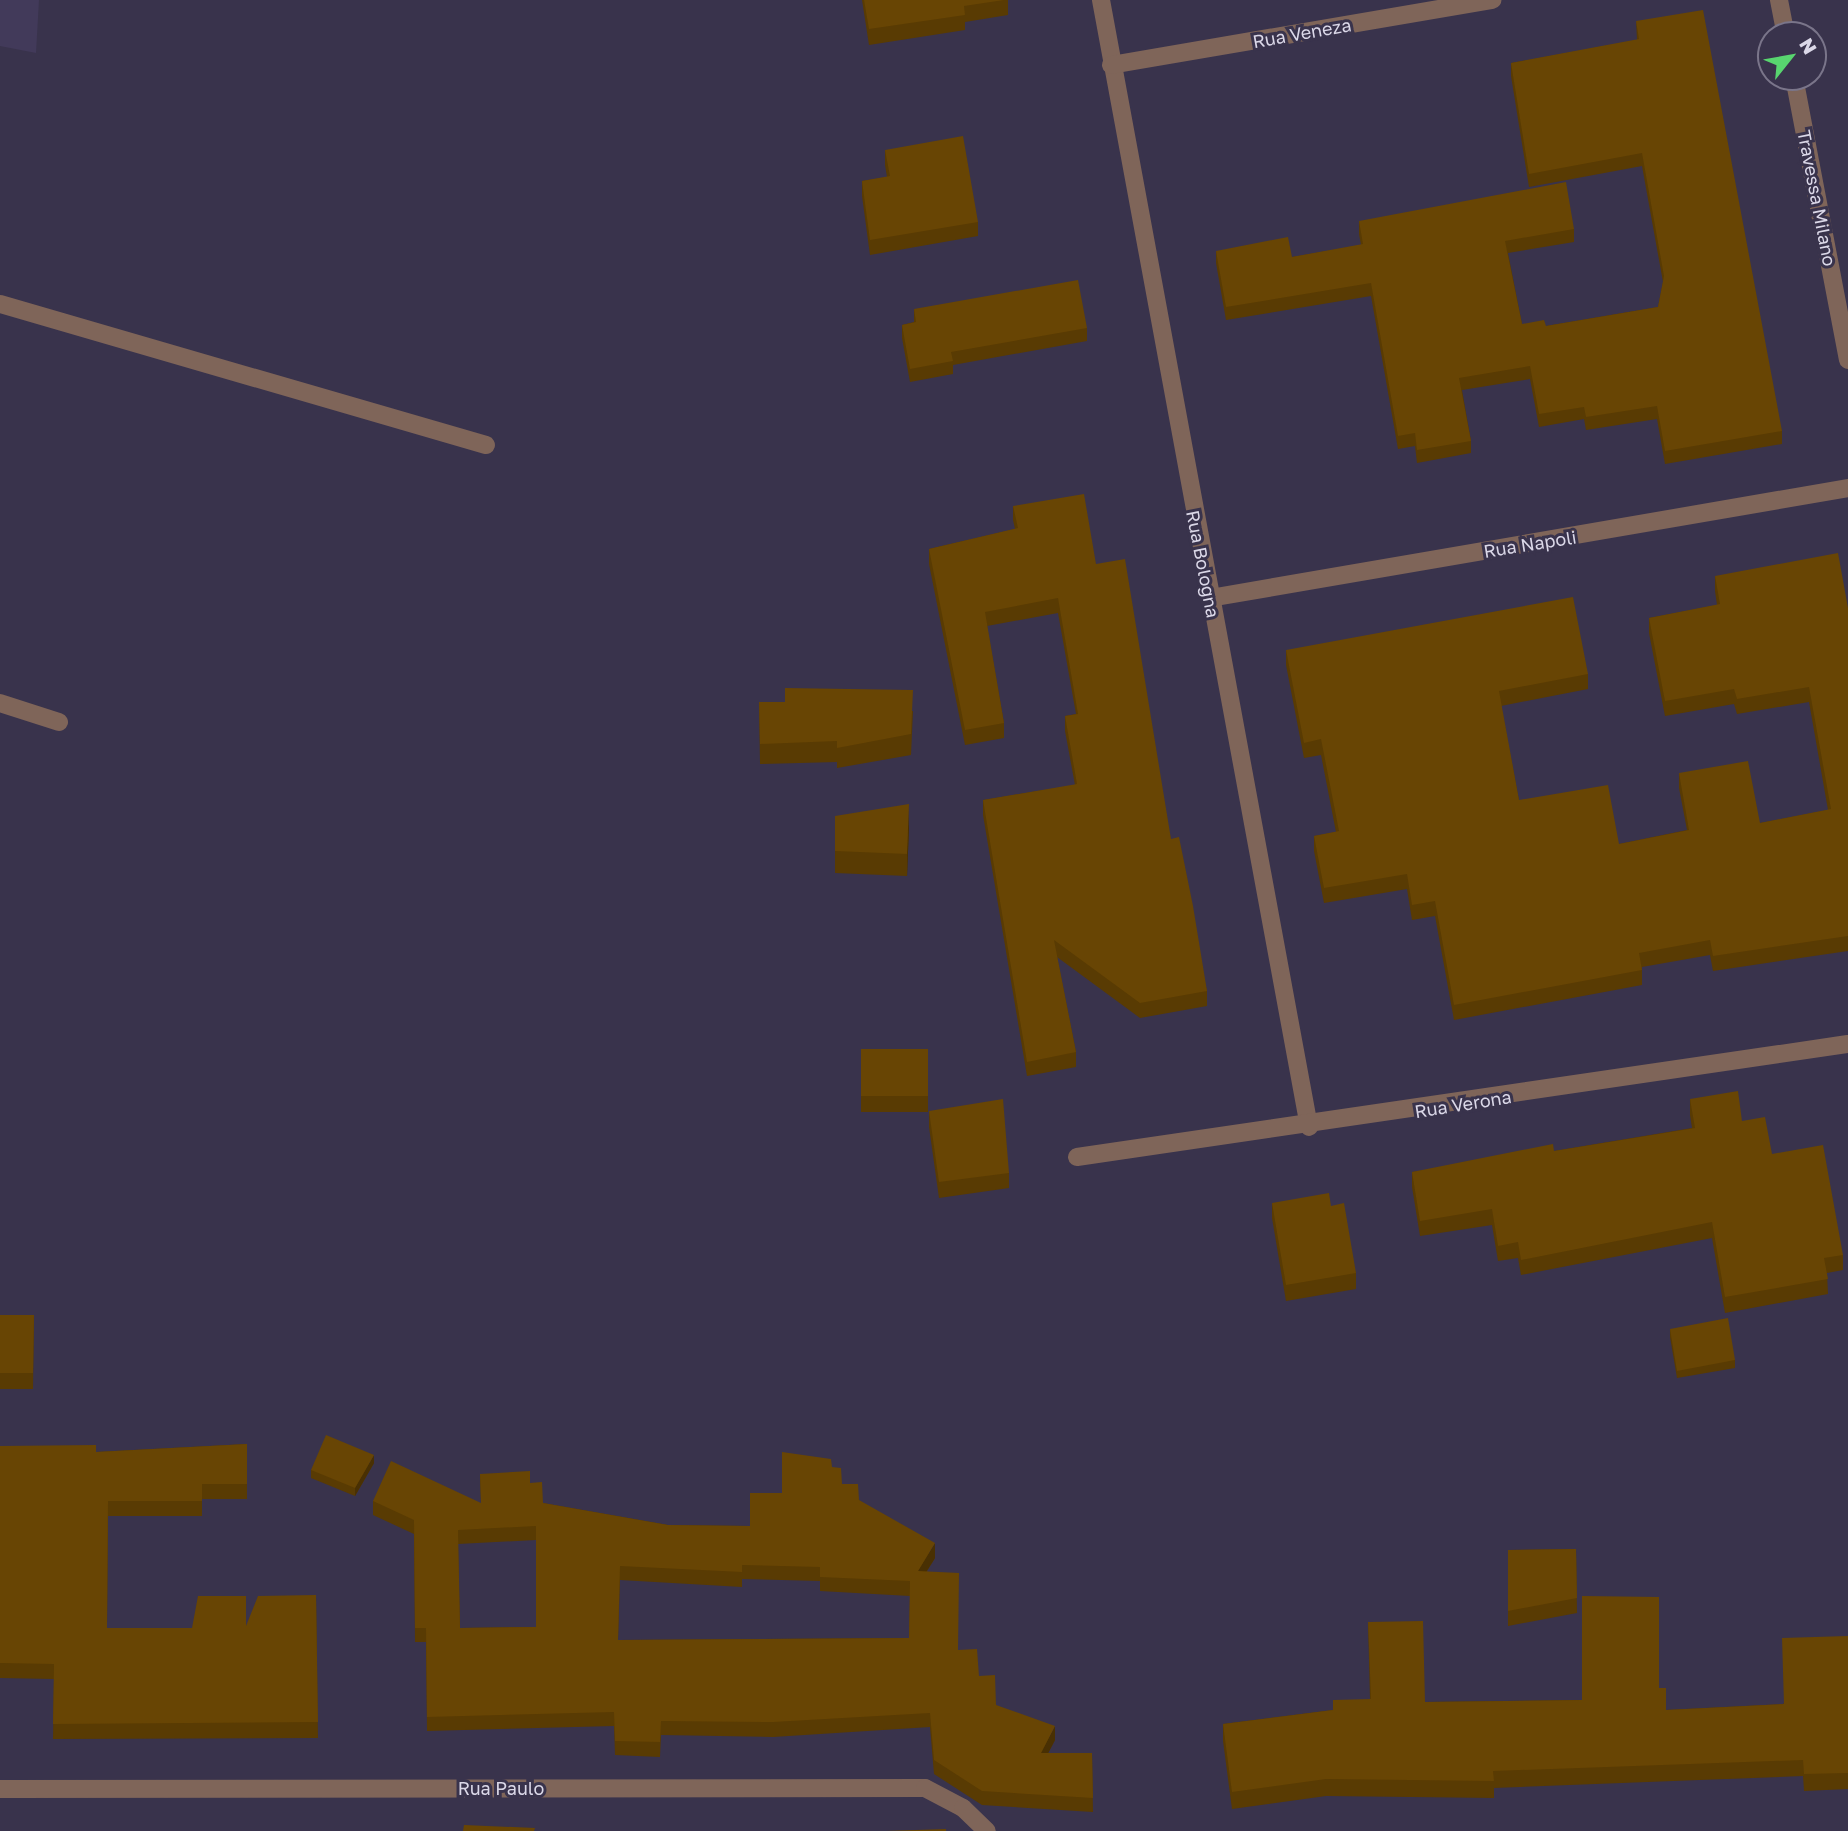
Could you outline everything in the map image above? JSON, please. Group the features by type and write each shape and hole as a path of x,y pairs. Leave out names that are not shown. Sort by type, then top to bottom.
{"street":[{"name":"Rua Bologna","path":"1101,0 1309,1127"},
{"name":"Rua Veneza","path":"1111,65 1493,0"},
{"path":"1779,0 1783,21"},
{"name":"Travessa Milano","path":"1797,91 1848,360"},
{"path":"0,304 486,445"},
{"name":"Rua Napoli","path":"1210,598 1848,488"},
{"path":"0,703 59,722"},
{"name":"Rua Verona","path":"1077,1157 1309,1127 1848,1044"},
{"name":"Rua Paulo","path":"0,1788 925,1788 963,1808 987,1831"}],"shaded area":[{"path":"0,0 39,0 36,53 0,46"}],"building":[{"path":"864,0 1004,0 964,6 965,15 869,29"},
{"path":"1703,10 1782,431 1665,451 1657,406 1586,417 1584,407 1539,414 1530,366 1459,378 1471,441 1417,450 1415,433 1398,436 1371,283 1226,307 1216,251 1288,237 1292,257 1363,244 1359,221 1566,182 1574,229 1505,241 1522,324 1544,320 1546,326 1658,307 1664,276 1642,153 1529,174 1511,63 1639,39 1636,21"},
{"path":"963,136 978,222 870,240 862,181 890,176 885,150"},
{"path":"1078,280 1087,328 951,352 953,361 910,369 902,325 916,322 914,309"},
{"path":"1084,494 1096,564 1125,559 1171,839 1179,837 1207,991 1140,1003 1054,940 1076,1052 1027,1062 983,800 1077,784 1065,716 1078,714 1058,598 985,612 1004,723 965,730 929,549 1018,528 1013,506"},
{"path":"1838,553 1848,608 1848,936 1713,956 1710,940 1639,953 1642,970 1454,1005 1435,901 1412,905 1407,874 1324,888 1314,836 1339,831 1321,739 1304,743 1286,650 1573,597 1588,674 1499,691 1519,800 1608,785 1619,844 1689,830 1679,773 1748,761 1760,823 1831,809 1809,687 1737,699 1734,689 1665,701 1649,618 1720,604 1715,576"},
{"path":"785,688 913,690 911,734 837,748 837,741 760,744 759,702 785,702"},
{"path":"909,804 907,854 835,851 835,816"},
{"path":"861,1049 928,1049 928,1096 861,1096"},
{"path":"1738,1091 1742,1121 1765,1117 1772,1154 1823,1145 1843,1255 1824,1258 1828,1279 1725,1297 1712,1222 1521,1260 1518,1242 1498,1246 1492,1209 1420,1221 1412,1172 1553,1144 1554,1151 1695,1128 1690,1099"},
{"path":"1003,1099 1009,1173 939,1182 929,1111"},
{"path":"1329,1193 1331,1206 1344,1203 1356,1273 1286,1285 1272,1203"},
{"path":"0,1315 34,1315 33,1373 0,1373"},
{"path":"1728,1318 1735,1360 1677,1371 1670,1329"},
{"path":"326,1435 374,1455 355,1488 311,1470"},
{"path":"247,1444 247,1484 202,1484 202,1501 108,1501 107,1628 192,1628 198,1596 246,1596 246,1626 258,1596 316,1595 318,1722 53,1724 54,1664 0,1663 0,1446 96,1445 96,1452"},
{"path":"782,1452 831,1459 832,1467 841,1468 842,1484 858,1484 859,1500 935,1543 918,1571 959,1573 958,1650 977,1649 979,1676 995,1675 996,1705 1055,1726 1041,1753 1092,1753 1093,1798 982,1791 934,1760 930,1713 773,1722 661,1721 660,1742 615,1741 614,1712 427,1717 426,1628 415,1628 414,1520 373,1501 391,1461 481,1503 480,1474 530,1471 530,1483 542,1482 543,1503 668,1525 750,1526 750,1493 782,1493","holes":["536,1526 536,1627 460,1628 458,1530","742,1565 820,1567 820,1577 910,1581 909,1638 618,1640 620,1566 742,1572"]},
{"path":"1576,1549 1577,1598 1508,1611 1508,1550"},
{"path":"1582,1596 1659,1597 1659,1688 1666,1688 1666,1710 1784,1704 1782,1638 1848,1636 1848,1773 1804,1774 1803,1760 1493,1771 1494,1781 1326,1779 1232,1792 1223,1724 1333,1710 1333,1700 1371,1699 1368,1622 1423,1621 1425,1702 1582,1700"},
{"path":"464,1825 535,1828 534,1831 463,1831"},
{"path":"946,1829 946,1831 886,1831"}]}
